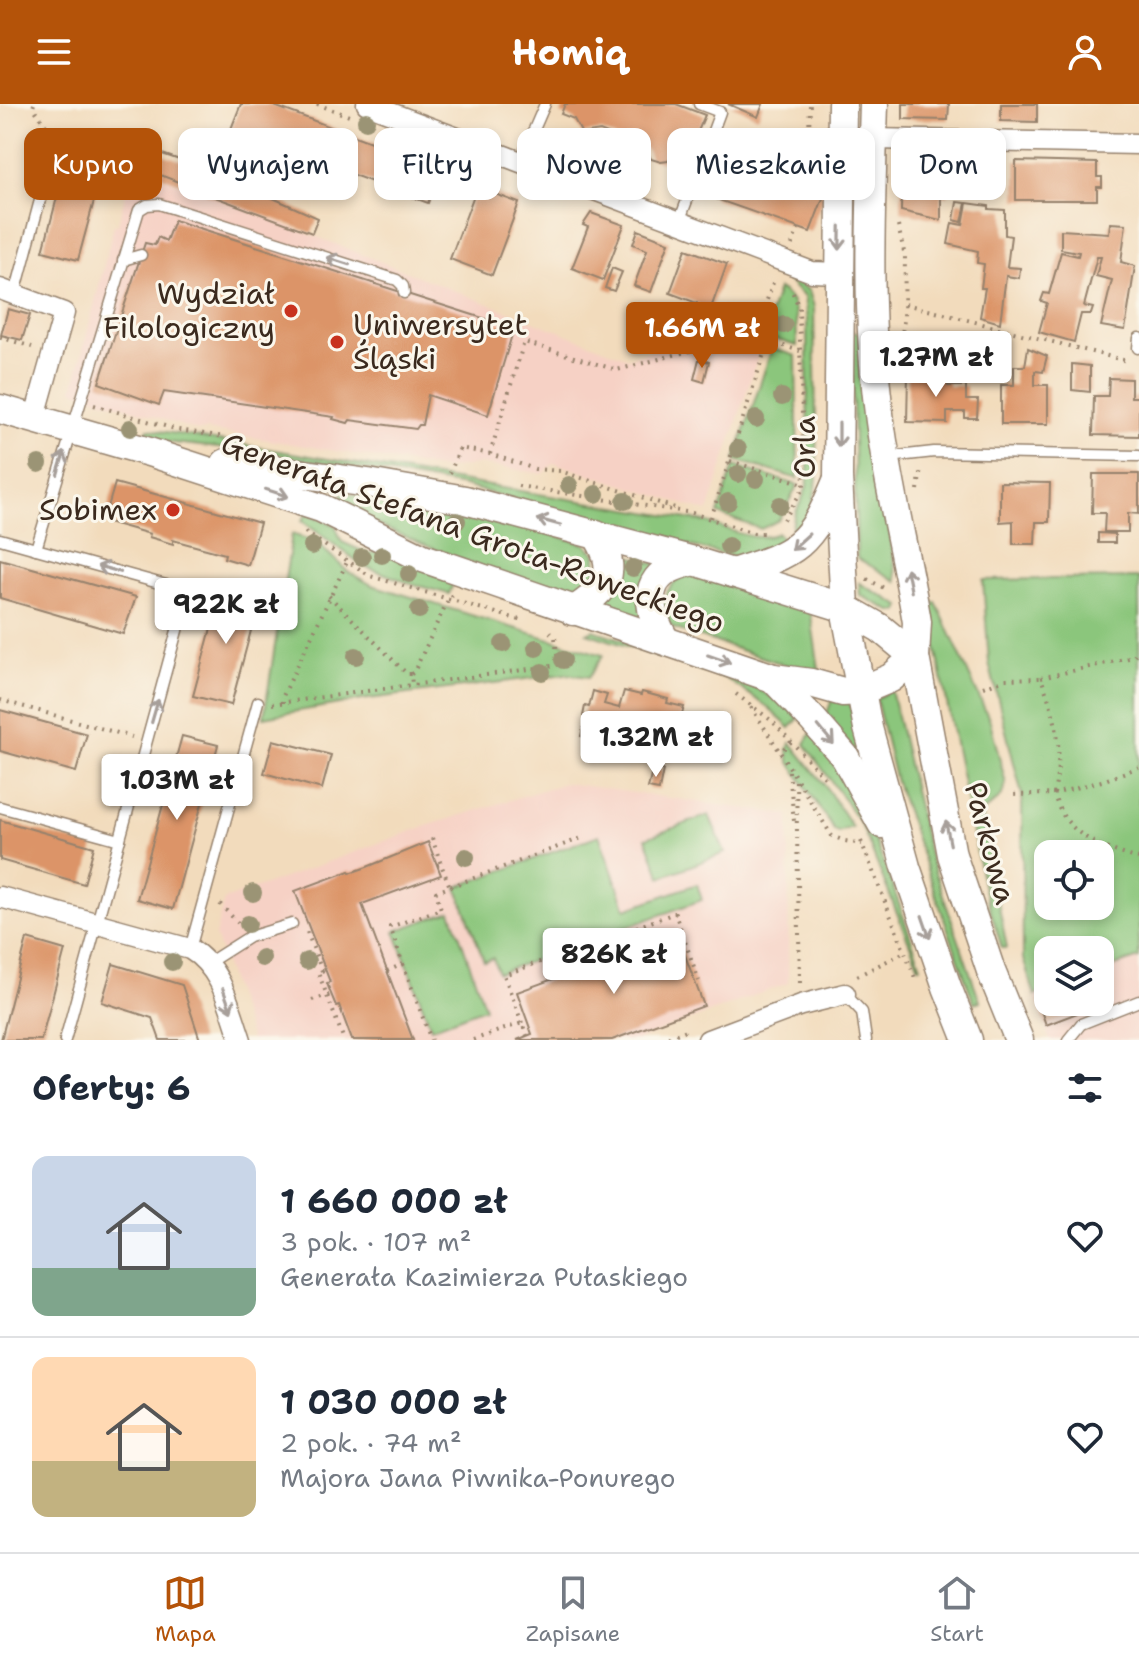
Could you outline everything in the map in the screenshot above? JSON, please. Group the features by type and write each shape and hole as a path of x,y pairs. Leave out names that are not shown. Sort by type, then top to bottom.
{"street":[{"path":"367,104 517,161"},
{"name":"Orla","path":"842,104 838,477 845,608 860,691"},
{"path":"873,128 874,104"},
{"path":"875,139 1139,144"},
{"path":"621,200 679,222 783,272 839,273"},
{"path":"873,200 873,340 878,407 917,622 915,657 891,678 860,691 906,867 968,1040"},
{"path":"7,291 64,313 34,420"},
{"name":"Generała Stefana Grota-Roweckiego","path":"0,409 149,452 321,508 566,622 665,640 773,678 811,683 843,692 860,691"},
{"name":"Generała Stefana Grota-Roweckiego","path":"149,452 465,500 596,534 845,608 880,628 915,657"},
{"path":"732,573 778,559 799,545 810,534 826,507 838,477"},
{"path":"566,622 597,594 609,573 607,553 596,534"},
{"path":"665,640 653,619 651,597 655,581 669,569 694,561"},
{"name":"Parkowa","path":"915,657 952,855 991,971 1019,1040"},
{"path":"773,678 845,757 906,867"},
{"path":"0,897 190,949 208,963 221,984 241,1040"},
{"path":"708,1040 801,1005 845,994"}],"lane":[{"path":"535,128 545,104"},
{"path":"679,222 720,112 699,104"},
{"path":"7,291 37,200"},
{"path":"36,549 139,210 147,205 159,204 397,280 403,286 404,293"},
{"path":"123,260 141,255"},
{"path":"887,457 924,452 1139,456"},
{"path":"0,539 166,585 182,594 181,616 65,1040"},
{"path":"190,949 258,702"},
{"path":"0,807 120,840"},
{"path":"208,963 249,937 292,924"},
{"path":"845,994 862,1012 866,1040"},
{"path":"1068,1040 1081,1024 1139,1001"}],"path":[{"path":"34,104 48,128"},
{"path":"809,128 810,104"},
{"path":"754,337 773,280 783,272 798,228"},
{"path":"899,352 905,304 905,252 900,235"},
{"path":"783,272 799,307 804,484 792,510 780,525 799,545"},
{"path":"905,304 1137,364"},
{"path":"490,454 524,342 617,370 713,345 721,327 801,351"},
{"path":"0,337 39,350"},
{"path":"711,518 768,341"},
{"path":"449,474 460,448 535,469 560,471 692,513"},
{"path":"730,461 804,484"},
{"path":"283,703 283,696 347,562"},
{"path":"864,576 886,589"},
{"path":"329,596 407,674 411,674"},
{"path":"412,686 411,674 448,600"},
{"path":"258,702 283,703 552,666 558,662 555,637 547,629 566,622"},
{"path":"983,687 1005,679 1041,678 1133,657 1139,650"},
{"path":"1041,678 1055,715 1060,761 1054,794 1058,811 1076,832 1106,850 1139,859"},
{"path":"734,692 772,721 830,785"},
{"path":"743,699 762,722 832,836 862,844"},
{"path":"0,700 146,741"},
{"path":"780,752 791,741"},
{"path":"1009,795 1054,794 1139,767"},
{"path":"789,768 789,792 796,834"},
{"path":"796,778 800,988"},
{"path":"860,837 917,985"},
{"path":"432,838 439,865 450,887"},
{"path":"431,1040 390,927 441,909 436,892 582,838"},
{"path":"206,893 213,896 249,937"},
{"path":"527,1036 504,975 675,913 699,981"},
{"path":"292,924 303,922 344,1040"},
{"path":"862,974 905,952"},
{"path":"387,971 403,964"},
{"path":"312,1000 329,994"},
{"path":"473,1040 522,1023"}],"shaded area":[{"name":"Uniwersytet Śląski","path":"162,177 178,183 178,200 222,200 628,358 665,347 698,317 764,337 708,512 554,463 543,474 481,464 445,469 199,431 73,390 114,225 118,225 124,200 162,200"},
{"path":"565,783 789,815 788,983 636,1040 251,1040 215,936 224,900 423,827"},
{"path":"1139,958 1139,1040 1050,1040 1042,1016 1114,1016 1114,966"}],"green space":[{"path":"791,276 809,291 814,307 817,479 812,509 796,532 792,529 793,523 808,480 807,321 804,297 789,282"},
{"path":"778,289 793,306 797,346 763,335"},
{"path":"851,332 860,333 897,581 857,558"},
{"path":"772,348 796,356 798,479 735,460"},
{"path":"148,429 700,521 749,536 778,533 785,542 761,554 733,557 464,486 272,454 165,442 145,436"},
{"path":"734,466 798,485 779,520 761,529 718,514"},
{"path":"343,493 494,518 585,544 596,554 597,578 577,595 515,579 455,558 338,508 336,502"},
{"path":"307,513 335,525 342,542 369,554 388,548 453,584 449,594 364,566 302,521"},
{"path":"292,534 316,542 347,571 372,585 603,655 589,677 565,674 368,699 264,717"},
{"path":"616,552 660,565 642,618 597,605"},
{"path":"689,574 810,609 820,676 673,628 663,613 664,597 674,584"},
{"path":"1139,578 1139,958 1114,966 1114,936 1034,936 1034,992 1023,959 1022,795 989,663 983,580"},
{"path":"859,583 901,606 899,611 891,611 860,595"},
{"path":"927,602 936,602 990,721 1006,784 1001,797 981,814 1007,948 1002,948 984,889"},
{"path":"593,630 730,676 779,702 799,718 790,728 765,705 725,678 587,633"},
{"path":"891,690 929,855 980,1001 974,1003 896,782 876,699"},
{"path":"832,700 850,702 860,752 858,756 825,718"},
{"path":"812,732 831,758 863,814 888,874 919,967 861,824 805,744"},
{"path":"791,743 824,784 852,827 838,832 834,830 789,761 788,748"},
{"path":"709,815 725,853 661,877 646,838"},
{"path":"599,835 626,909 697,884 702,900 498,973 493,958 484,961 457,887"},
{"path":"451,911 485,1008 431,1028 395,931"}],"building":[{"path":"241,104 269,104 334,128 231,128"},
{"path":"565,104 676,104 705,115 699,128 667,128 667,161 661,162 651,159 651,128 579,128 574,119 561,114"},
{"path":"728,104 763,104 758,117"},
{"path":"903,104 949,104 948,120 903,119"},
{"path":"1001,104 1037,104 1037,122 1001,121"},
{"path":"358,137 374,143 374,183 358,177"},
{"path":"162,154 178,159 178,182 162,176"},
{"path":"1016,161 1097,163 1097,177 1102,177 1102,187 1097,187 1097,200 1016,200"},
{"path":"501,196 519,203 492,275 450,259 472,200 501,200"},
{"path":"56,200 94,200 78,260 43,251"},
{"path":"223,200 277,200 318,218 312,233"},
{"path":"719,200 822,200 810,232"},
{"path":"901,200 941,200 941,220 901,211"},
{"path":"957,202 966,203 962,222 954,220"},
{"path":"967,203 1005,210 1005,235 1011,236 1007,267 1020,268 1019,278 1006,276 1000,323 980,317 985,288 981,288 984,264 977,263 978,251 948,244 952,223 963,225"},
{"path":"591,213 624,225 603,280 572,268 588,227 583,225"},
{"name":"Wydział Filologiczny","path":"174,220 514,328 488,415 428,395 422,425 416,429 350,420 348,423 334,417 164,392 159,405 99,383 145,243 155,245 158,237 166,241"},
{"path":"1110,223 1126,224 1121,262 1135,266 1125,330 1101,326 1112,280 1096,276 1101,257 1097,257 1084,306 1093,308 1091,314 1081,314 1074,342 1039,332 1047,303 1041,301 1044,293 1049,294 1061,252 1078,256 1079,252 1061,249 1061,230 1109,233"},
{"path":"638,230 669,242 651,292 634,286 647,250 633,244"},
{"path":"686,249 727,264 707,319 698,316 700,310 697,303 670,293"},
{"path":"612,268 622,272 614,291 605,288"},
{"path":"647,304 660,309 654,329 640,324"},
{"path":"8,309 30,315 22,340 1,335"},
{"path":"1028,348 1047,356 1043,372 1035,371 1035,385 1048,385 1048,424 1001,424 1001,385 1014,385 1014,366 1025,366"},
{"path":"699,359 709,362 704,382 694,379"},
{"path":"1072,364 1090,366 1090,392 1072,390"},
{"path":"908,374 948,374 948,386 966,386 966,400 978,400 977,418 965,418 965,412 947,412 947,423 907,422"},
{"path":"1109,378 1131,379 1131,397 1139,397 1139,436 1093,435 1094,396 1108,396"},
{"path":"1093,474 1139,474 1139,514 1128,513 1128,532 1104,532 1105,513 1092,513"},
{"path":"1000,482 1050,483 1049,522 1036,522 1035,544 1013,544 1013,521 1000,522"},
{"path":"115,483 260,523 248,565 224,558 225,554 173,540 173,544 104,521"},
{"path":"1098,533 1115,534 1115,543 1098,543"},
{"path":"0,559 136,597 123,634 0,598"},
{"path":"222,587 260,597 231,705 193,696"},
{"path":"593,691 607,695 604,704 619,708 624,691 641,695 642,692 684,707 672,749 655,744 653,751 628,744 630,737 613,733 615,723 609,721 603,742 581,736 586,717 583,716 585,706 589,707"},
{"path":"0,710 87,734 76,772 0,751"},
{"path":"182,736 218,745 173,909 137,899"},
{"path":"273,740 331,755 322,789 264,773"},
{"path":"653,768 663,770 659,790 648,788"},
{"path":"0,820 94,847 84,884 0,860"},
{"path":"428,842 441,875 362,904 413,1040 352,1040 339,1005 336,1006 331,994 327,983 330,982 295,891"},
{"path":"677,934 704,1006 612,1040 517,1040 532,1034 517,992"},
{"path":"27,939 65,950 41,1040 1,1040"},
{"path":"113,964 182,985 200,1040 160,1040 152,1018 102,1002"},
{"path":"1043,1016 1070,1016 1046,1025"}],"place":[{"name":"Wydział Filologiczny","path":"291,311"},
{"name":"Uniwersytet Śląski","path":"337,342"},
{"name":"Sobimex","path":"173,510"}]}
